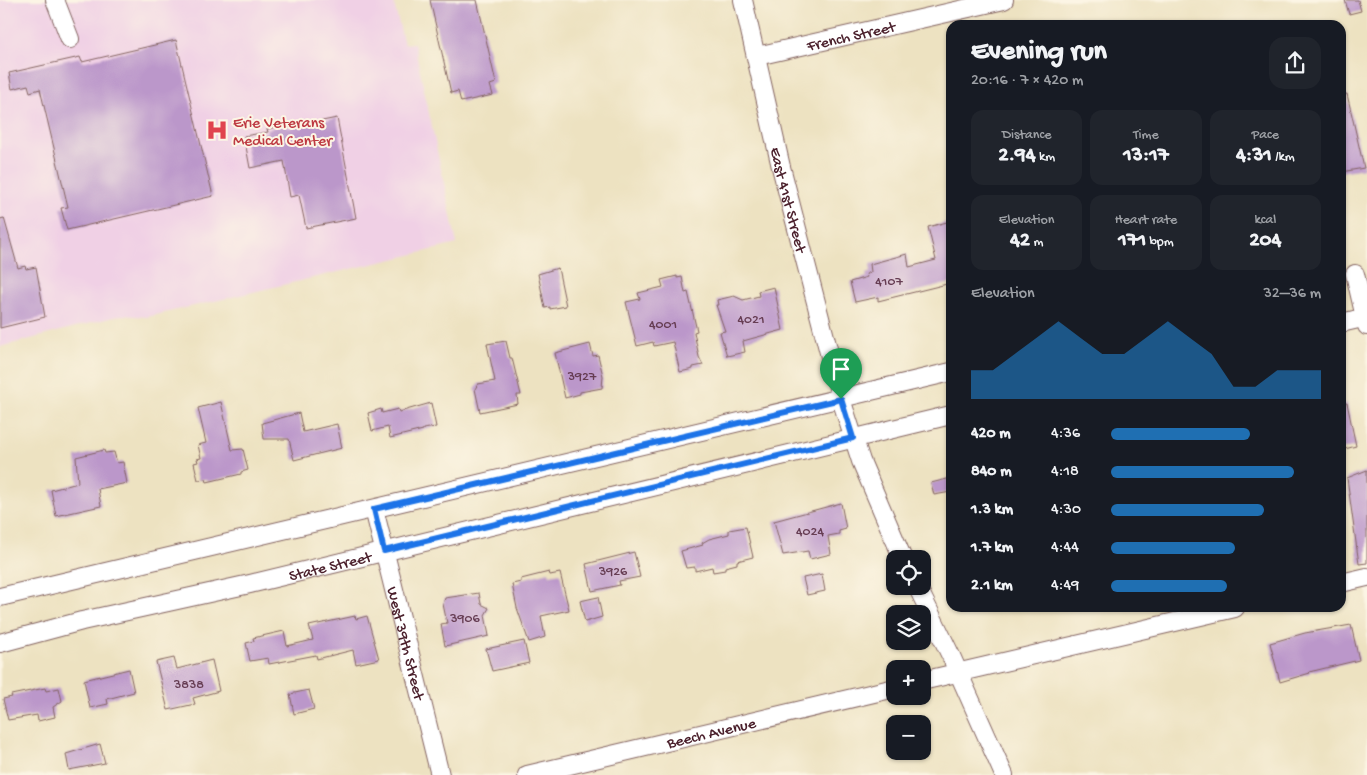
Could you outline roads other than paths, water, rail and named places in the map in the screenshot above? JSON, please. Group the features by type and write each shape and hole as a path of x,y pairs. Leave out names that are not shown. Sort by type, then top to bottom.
{"street":[{"path":"55,0 70,39"},
{"name":"East 41st Street","path":"744,0 781,167 841,399 853,438 899,550"},
{"name":"French Street","path":"757,56 984,2 1004,0"},
{"path":"1346,322 1366,320 1355,274"},
{"path":"0,597 946,373"},
{"name":"State Street","path":"0,643 82,621 257,582 946,416"},
{"name":"West 39th Street","path":"374,509 440,775"},
{"path":"1346,582 1367,577"},
{"path":"921,595 1004,775"},
{"path":"931,679 1218,612"},
{"name":"Beech Avenue","path":"527,775 886,690"}],"place":[{"name":"Erie Veterans Medical Center","path":"217,130"}]}
